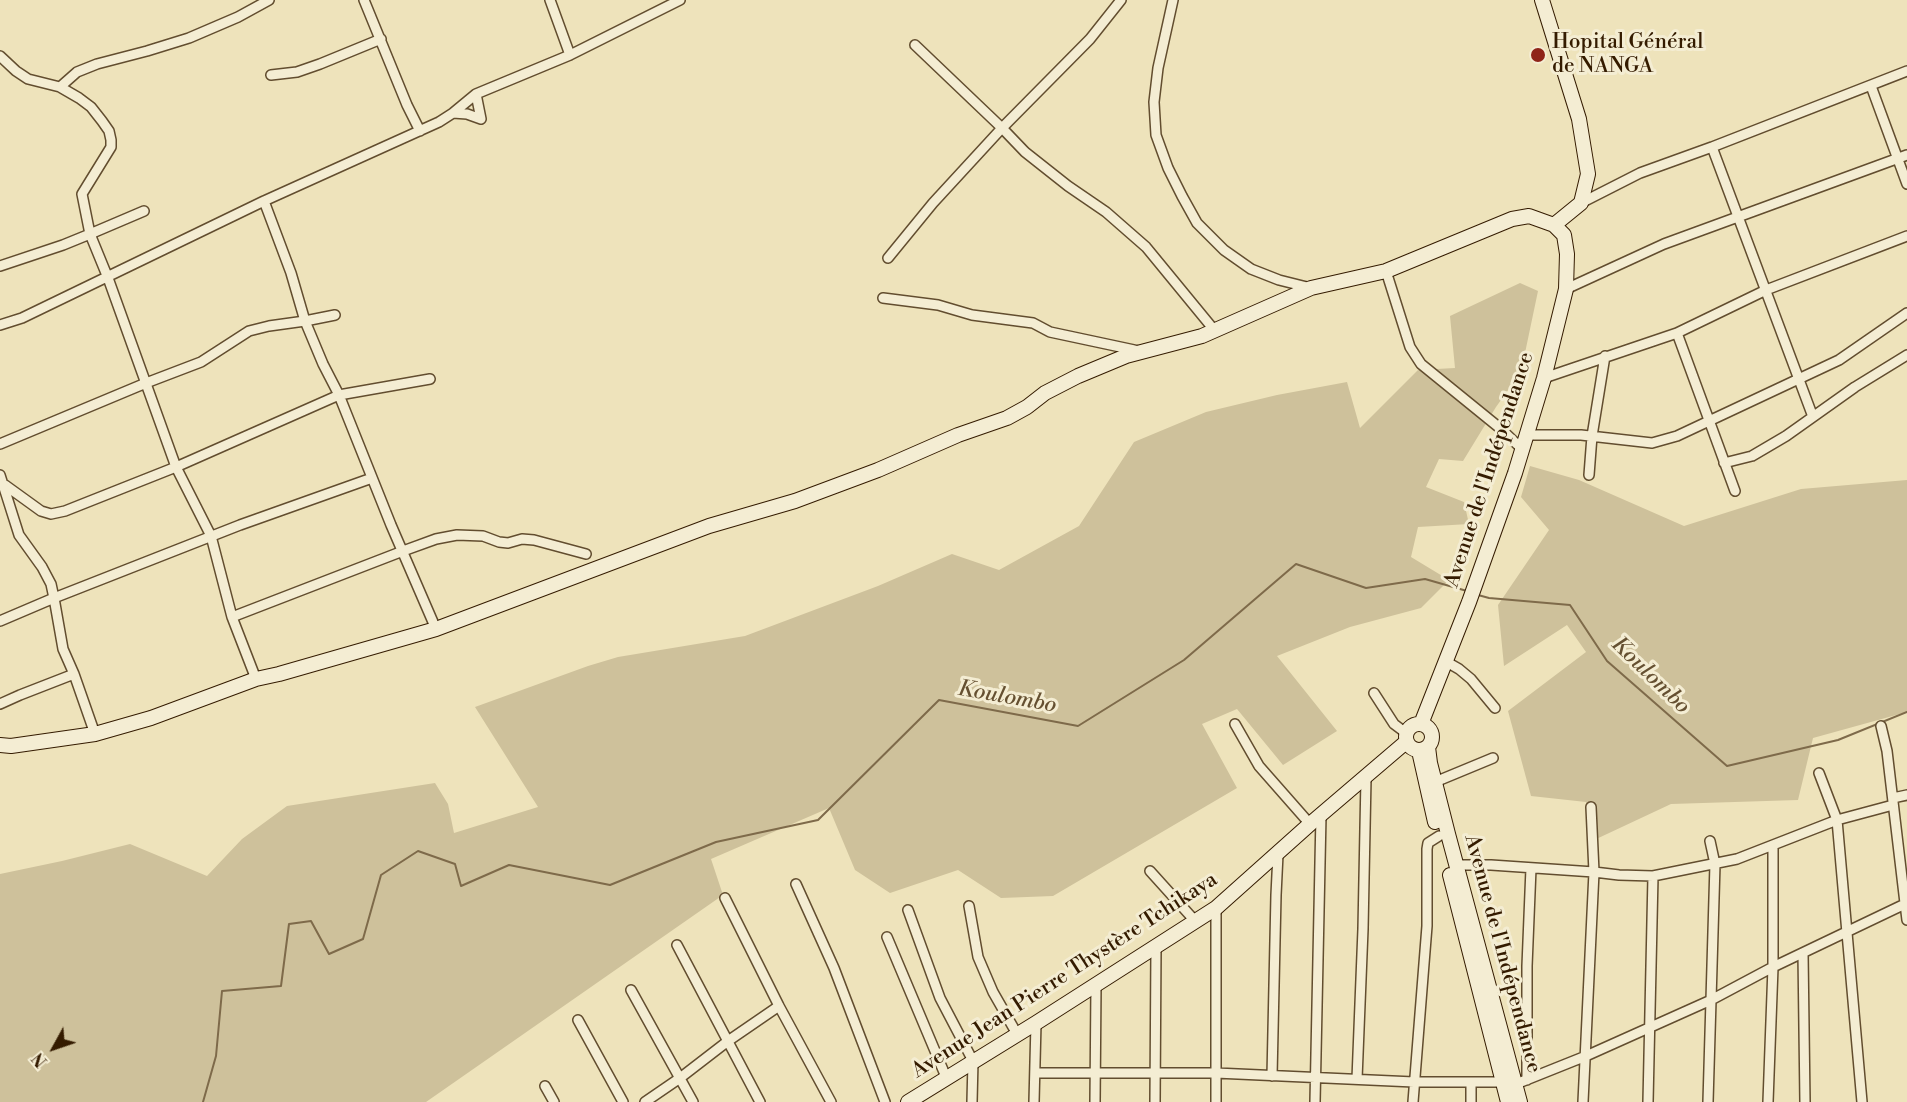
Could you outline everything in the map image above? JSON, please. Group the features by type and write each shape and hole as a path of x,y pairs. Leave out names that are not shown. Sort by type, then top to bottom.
{"street":[{"path":"60,87 77,72 97,64 189,38 238,17 269,0"},
{"path":"364,0 420,131"},
{"path":"550,0 570,55"},
{"path":"0,326 108,278 264,201 420,131 453,113 476,94 570,55 680,0"},
{"path":"888,258 933,203 1002,128 1090,39 1121,0"},
{"path":"1173,0 1158,68 1154,102 1156,135 1177,187 1197,222 1224,249 1251,270 1311,288"},
{"path":"1542,0 1580,119 1588,174 1581,203"},
{"path":"271,75 297,72 381,39"},
{"path":"915,45 1024,152 1106,212 1146,247 1215,331"},
{"path":"0,56 28,79 60,87 79,98 91,107 109,131 111,147 81,194 90,234 176,467 211,536 232,617 256,679"},
{"path":"0,746 95,734 151,718 256,679 436,629 709,526 795,501 878,470 958,435 1007,418 1027,407 1045,393 1078,376 1126,356 1202,336 1311,288 1386,271 1512,219 1529,216 1554,225 1581,203 1640,172 1712,147 1907,71"},
{"path":"1871,86 1907,184"},
{"path":"453,113 467,114 481,119 476,94"},
{"path":"1712,147 1813,417"},
{"path":"1566,289 1664,244 1907,155"},
{"path":"264,201 291,273 305,321 339,395 436,629"},
{"path":"0,266 63,245 144,211"},
{"name":"Avenue de l'Indépendance","path":"1421,724 1477,582 1544,378 1566,289 1567,254 1564,235 1554,225"},
{"path":"1544,378 1677,333 1766,290 1907,236"},
{"path":"1386,271 1410,347 1421,363 1522,449"},
{"path":"883,298 938,305 972,315 1033,323 1050,332 1144,352"},
{"path":"1527,435 1592,436 1652,443 1677,436 1839,360 1907,313"},
{"path":"0,444 201,362 249,332 269,326 335,315"},
{"path":"1677,333 1735,491"},
{"path":"1724,463 1752,456 1786,436 1855,387 1907,355"},
{"path":"1589,475 1592,436 1605,356"},
{"path":"5,485 41,511 51,514 65,511 176,467 339,395 430,379"},
{"path":"0,475 19,535 51,584 63,649 95,734"},
{"path":"0,621 211,536 372,478"},
{"path":"232,617 403,551 436,539 457,535 483,536 508,543 522,539 534,540 586,554"},
{"path":"1445,661 1471,679 1495,708"},
{"path":"0,704 74,674"},
{"path":"1374,693 1410,747 1424,749 1432,741 1432,734 1428,727 1421,724 1412,726 1406,738"},
{"path":"1235,724 1259,766 1315,819 1315,1102"},
{"path":"1881,726 1887,751 1907,920"},
{"name":"Avenue Jean Pierre Thystère Tchikaya","path":"909,1102 1216,908 1315,819 1366,778 1406,738"},
{"name":"Avenue de l'Indépendance","path":"1424,749 1435,782 1520,1102"},
{"name":"Avenue de l'Indépendance","path":"1424,749 1439,836 1515,1082 1508,1102"},
{"path":"1435,782 1493,758"},
{"path":"1820,772 1837,820 1862,1102"},
{"path":"1357,1079 1366,778"},
{"path":"1456,865 1653,876 1737,859 1907,795"},
{"path":"1583,1102 1594,872 1591,807"},
{"path":"1413,1102 1427,926 1427,849 1428,843 1439,836"},
{"path":"1708,1102 1715,864 1710,841"},
{"path":"1768,1102 1773,967 1773,846"},
{"path":"1272,1076 1278,854"},
{"path":"1515,1082 1527,966 1531,868"},
{"path":"1150,871 1196,922"},
{"path":"1648,1102 1653,876"},
{"path":"796,884 834,968 885,1102"},
{"path":"725,898 779,1006 831,1102"},
{"path":"1035,1073 1216,1073 1414,1082 1515,1082 1586,1056 1711,1000 1773,967 1906,903"},
{"path":"969,906 978,957 993,992 1017,1034"},
{"path":"1216,908 1216,1102"},
{"path":"908,910 940,998 973,1061 972,1102"},
{"path":"887,937 946,1077"},
{"path":"677,945 760,1102"},
{"path":"1155,1102 1156,946"},
{"path":"1803,953 1805,1102"},
{"path":"1095,1102 1096,985"},
{"path":"631,990 693,1102"},
{"path":"645,1102 779,1006"},
{"path":"578,1020 623,1102"},
{"path":"1034,1102 1036,1023"},
{"path":"1471,1082 1471,1102"},
{"path":"545,1086 554,1102"}],"shaded area":[{"path":"1520,283 1538,291 1521,372 1496,407 1463,461 1439,459 1426,487 1464,502 1469,524 1418,527 1411,557 1449,580 1421,608 1350,627 1277,656 1337,731 1283,765 1237,709 1202,724 1237,788 1053,896 1001,898 958,870 890,893 855,870 829,808 711,859 723,895 426,1102 0,1102 0,874 130,844 207,876 242,839 287,806 435,783 448,804 454,833 538,807 475,707 618,657 745,636 878,586 952,554 999,570 1079,526 1134,442 1206,412 1277,395 1347,382 1360,428 1418,370 1455,368 1450,316"},
{"path":"1530,466 1579,480 1684,526 1801,489 1907,480 1907,712 1813,738 1798,800 1671,804 1592,841 1586,802 1531,796 1508,711 1586,652 1567,625 1504,666 1498,605 1549,530 1521,497"}],"waterway":[{"name":"Koulombo","path":"203,1102 216,1056 222,991 281,986 289,924 311,921 329,954 363,939 381,875 418,851 455,864 461,886 509,865 610,885 716,842 818,820 939,700 1078,726 1184,660 1296,564 1366,588 1425,579 1467,591"},
{"name":"Koulombo","path":"1478,595 1570,605 1607,661 1727,766 1838,740 1907,712"}],"place":[{"name":"Hopital Général de NANGA","path":"1538,55"}]}
